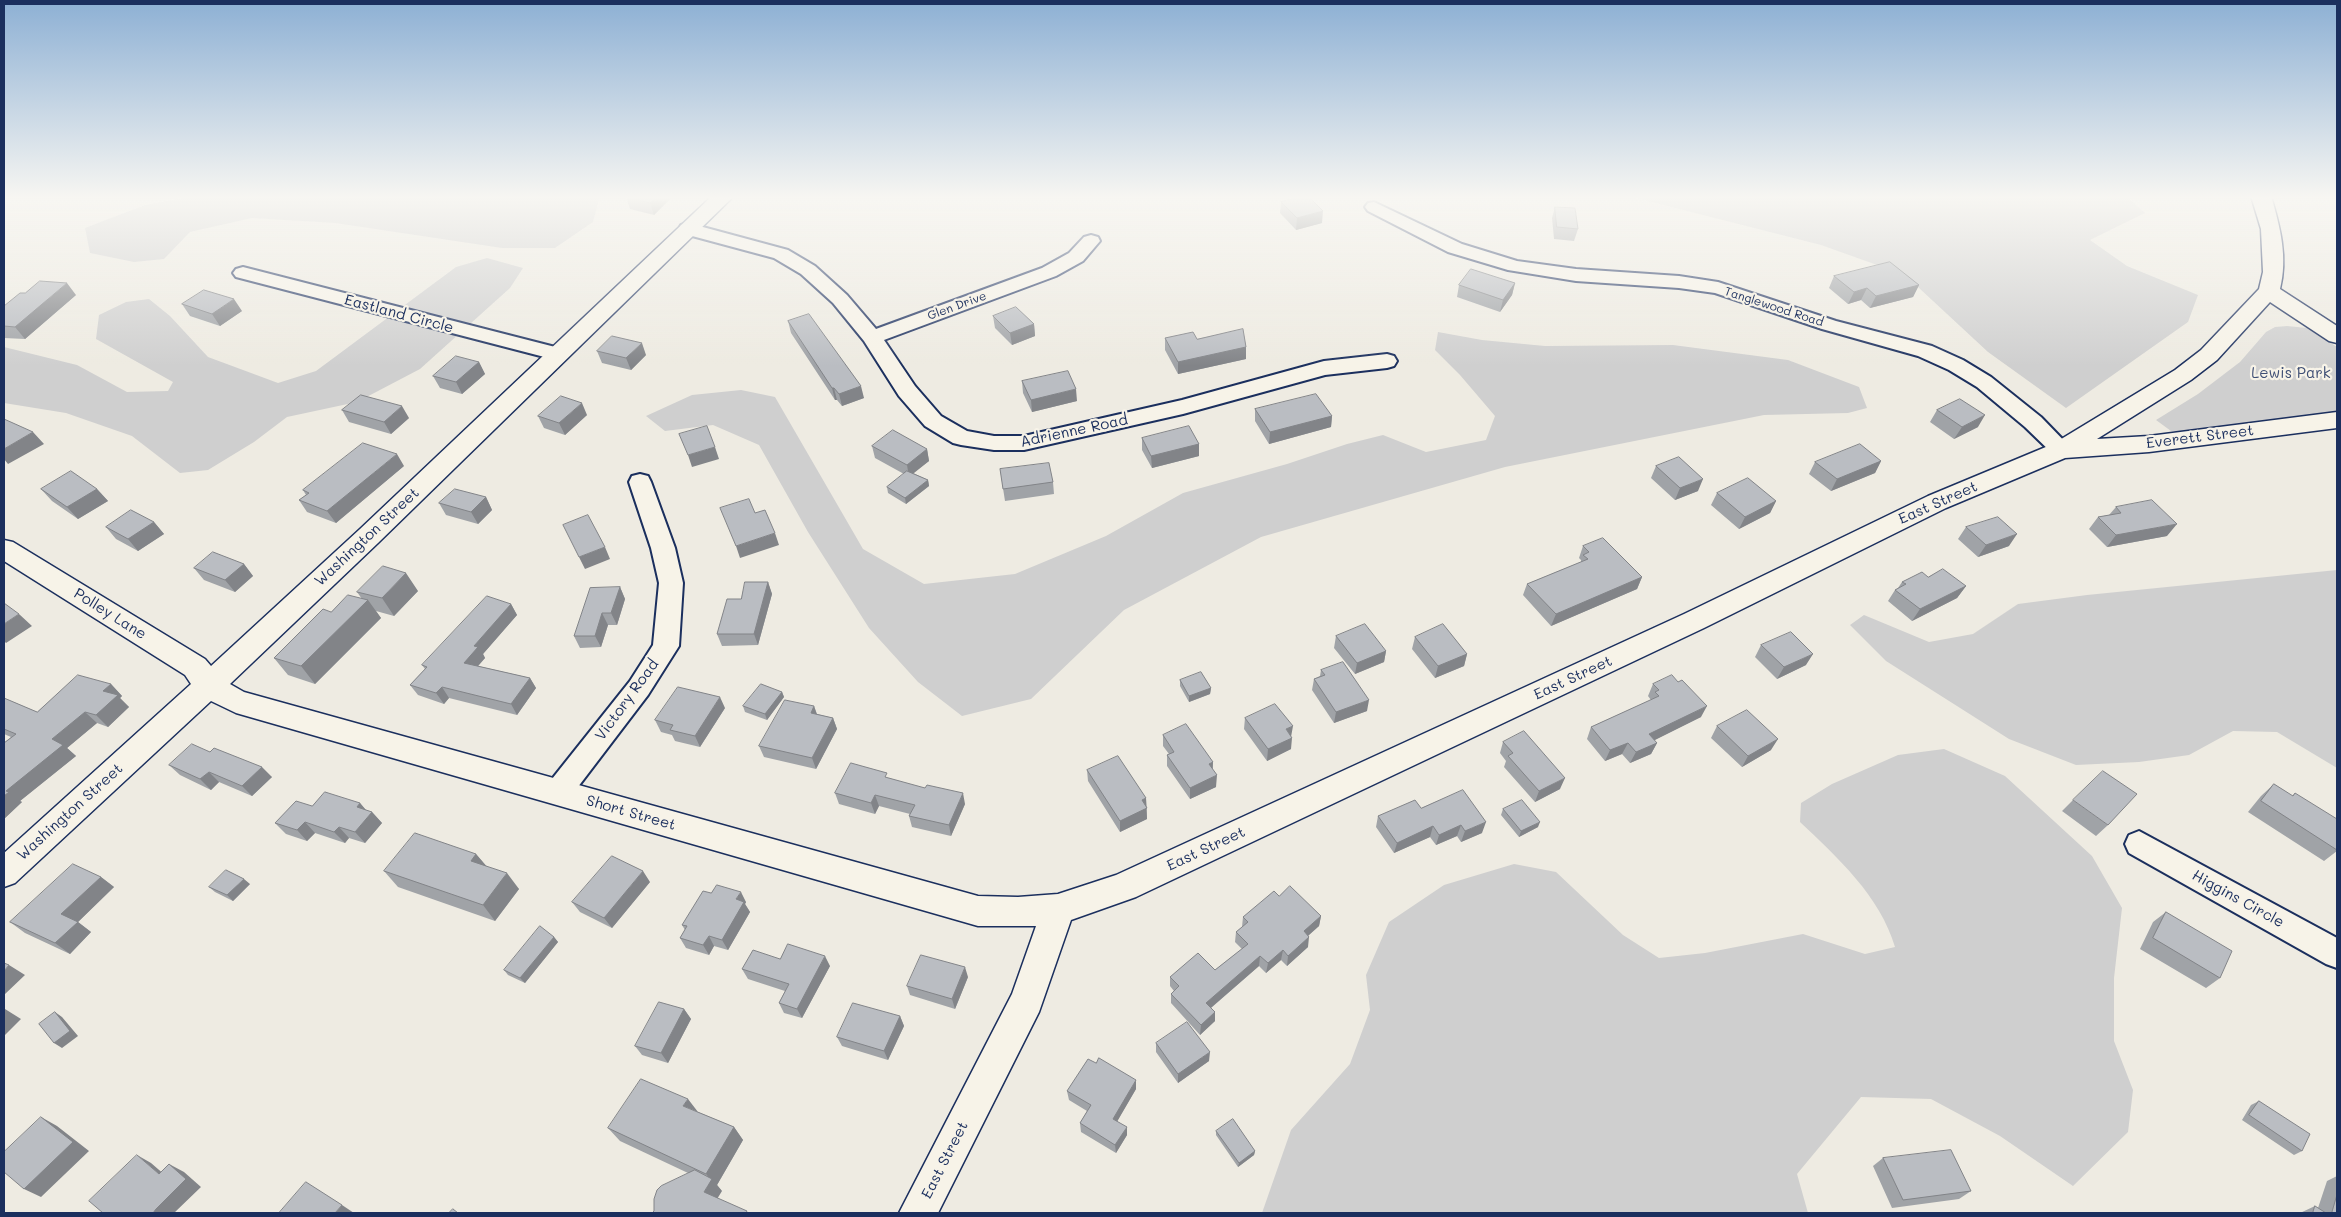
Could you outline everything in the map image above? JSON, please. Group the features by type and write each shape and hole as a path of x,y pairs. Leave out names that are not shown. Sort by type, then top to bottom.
{"street":[{"name":"Washington Street","path":"4,873 209,686 369,536 663,253"},
{"name":"Adrienne Road","path":"777,253 808,270 840,299 872,337 907,391 933,421 961,438 994,443 1024,443 1183,407 1324,368 1387,361"},
{"name":"Glen Drive","path":"872,337 1048,272 1079,253"},
{"name":"Tanglewood Road","path":"1472,253 1515,266 1576,275 1679,282 1718,288 1829,325 1925,351 1956,365 1984,382 2033,422 2062,450"},
{"path":"2273,253 2274,272 2269,291 2337,336"},
{"name":"Eastland Circle","path":"243,273 556,354"},
{"name":"East Street","path":"918,1213 1026,1000 1058,910 1134,882 1694,621 1937,502 2062,450 2183,374 2209,355 2245,314 2269,291"},
{"name":"Everett Street","path":"2062,450 2149,444 2337,420"},
{"name":"Victory Road","path":"558,792 639,688 666,646 671,582 663,548 640,482"},
{"name":"Polley Lane","path":"4,549 195,667 209,686"},
{"name":"Short Street","path":"209,686 236,701 978,911 1058,910"},
{"name":"Higgins Circle","path":"2139,844 2337,954"}],"green space":[{"path":"90,253 170,253 164,259 134,262"},
{"path":"1843,253 2108,253 2127,266 2198,295 2188,322 2066,408 1988,352 1905,275"},
{"path":"487,258 523,268 510,288 420,369 357,402 287,417 254,442 208,470 180,473 132,436 66,413 4,403 4,347 77,365 127,392 168,391 173,382 96,339 99,315 126,302 149,299 170,316 208,357 278,383 316,371 456,267"},
{"name":"Lewis Park","path":"2275,327 2307,328 2337,347 2337,413 2185,432 2171,431 2156,420 2198,394 2240,362 2266,332"},
{"path":"1438,332 1482,340 1545,346 1673,345 1788,360 1859,387 1867,408 1848,413 1764,415 1505,467 1261,537 1124,610 1031,699 962,716 918,682 869,628 808,532 759,445 713,425 665,431 646,416 692,395 741,390 775,397 863,549 924,584 1015,574 1106,536 1183,493 1287,464 1347,444 1383,435 1426,452 1486,440 1495,416 1460,375 1435,350"},
{"path":"2337,570 2337,768 2277,732 2233,731 2189,755 2139,762 2076,765 2009,739 1886,661 1850,625 1864,615 1929,642 1973,634 2018,604 2087,595"},
{"path":"1944,749 2005,776 2092,856 2122,908 2114,978 2114,1041 2133,1090 2128,1132 2073,1186 2000,1136 1931,1099 1861,1097 1797,1174 1808,1213 1262,1213 1291,1130 1350,1064 1370,1010 1366,975 1389,922 1444,885 1514,864 1556,872 1623,935 1659,958 1705,953 1803,934 1865,954 1895,947 1879,911 1856,879 1800,822 1801,803 1832,784 1898,755"}],"building":[{"path":"1890,262 1919,285 1876,296 1867,288 1854,292 1834,276"},
{"path":"1471,269 1515,283 1503,300 1459,285"},
{"path":"40,281 67,283 15,327 4,326 4,306 20,293 25,293"},
{"path":"204,290 234,299 212,314 182,304"},
{"path":"1016,307 1034,324 1010,333 993,316"},
{"path":"809,314 861,386 839,394 832,388 788,321"},
{"path":"1243,329 1246,347 1178,362 1165,338 1193,332 1197,339"},
{"path":"612,336 642,343 626,358 597,351"},
{"path":"456,356 479,362 456,382 433,376"},
{"path":"1068,371 1076,389 1031,400 1022,381"},
{"path":"1316,394 1332,416 1270,432 1255,409"},
{"path":"361,395 402,406 384,422 342,410"},
{"path":"561,396 582,403 559,423 538,416"},
{"path":"1960,399 1985,415 1962,427 1937,410"},
{"path":"4,419 33,432 4,449"},
{"path":"707,426 715,447 688,455 679,434"},
{"path":"1189,426 1199,444 1151,456 1142,438"},
{"path":"893,430 927,449 907,465 872,446"},
{"path":"363,443 397,454 327,511 299,500 309,493 303,490"},
{"path":"1860,444 1881,461 1837,479 1815,462"},
{"path":"1679,457 1703,479 1680,488 1656,466"},
{"path":"1049,463 1053,482 1003,489 1000,469"},
{"path":"71,471 97,489 67,507 41,489"},
{"path":"907,471 928,480 905,498 887,487"},
{"path":"1748,478 1776,501 1745,517 1717,493"},
{"path":"455,489 486,497 471,512 439,503"},
{"path":"749,499 755,513 765,510 775,533 736,546 720,508"},
{"path":"2152,500 2177,524 2116,535 2098,517 2121,513 2116,507"},
{"path":"131,510 154,522 128,539 106,527"},
{"path":"588,515 605,547 579,557 563,525"},
{"path":"1998,517 2017,534 1986,545 1966,527"},
{"path":"1603,538 1642,577 1556,614 1527,584 1588,559 1583,555 1589,552 1583,546"},
{"path":"213,552 244,564 225,580 194,568"},
{"path":"383,566 406,573 382,598 357,592"},
{"path":"1943,569 1966,586 1920,609 1895,590 1906,584 1902,582 1922,572 1928,577"},
{"path":"745,582 768,582 754,634 717,634 727,599 741,599"},
{"path":"620,587 611,613 602,613 595,636 574,636 590,588"},
{"path":"348,595 368,600 301,666 274,658 323,609 331,612"},
{"path":"487,596 511,604 474,646 478,647 464,663 530,678 511,704 442,687 436,693 410,685 427,667 422,665"},
{"path":"4,603 19,614 4,624"},
{"path":"1365,624 1386,651 1357,663 1336,636"},
{"path":"1443,624 1467,654 1438,666 1415,637"},
{"path":"1791,632 1813,654 1784,667 1761,645"},
{"path":"1343,662 1369,700 1336,712 1314,679 1325,675 1321,670"},
{"path":"1201,672 1211,688 1189,696 1180,680"},
{"path":"78,675 111,684 103,691 118,695 96,715 85,712 52,739 63,745 6,791 9,792 4,796 4,743 16,734 4,729 4,698 37,712"},
{"path":"1672,675 1678,682 1682,680 1707,706 1649,734 1657,743 1636,752 1628,743 1610,750 1591,727 1659,696 1655,692 1659,690 1653,684"},
{"path":"761,684 782,692 765,714 743,706"},
{"path":"678,687 720,697 695,736 670,730 673,725 655,720"},
{"path":"785,700 814,706 811,713 833,718 812,758 759,746"},
{"path":"1275,704 1293,726 1286,729 1292,738 1268,749 1245,718"},
{"path":"1747,710 1778,739 1748,756 1717,726"},
{"path":"1186,724 1213,762 1209,764 1217,775 1190,788 1167,755 1174,752 1163,735"},
{"path":"1524,731 1565,778 1539,791 1508,756 1513,753 1503,742"},
{"path":"192,744 210,752 214,748 262,767 242,786 209,772 200,779 169,765"},
{"path":"1118,756 1146,798 1142,800 1147,808 1120,821 1087,770"},
{"path":"851,763 887,773 885,777 925,788 927,785 963,793 949,825 909,816 915,805 875,795 871,803 835,793"},
{"path":"2103,771 2137,794 2108,825 2073,800"},
{"path":"2274,784 2293,796 2295,793 2337,819 2337,850 2261,801"},
{"path":"1463,790 1486,822 1465,831 1461,825 1439,835 1433,826 1397,843 1378,816 1415,800 1421,808"},
{"path":"325,792 360,803 357,807 372,812 355,832 339,827 334,832 305,822 297,830 275,823 296,801 312,806"},
{"path":"1522,800 1540,822 1521,831 1503,809"},
{"path":"415,833 476,854 471,861 507,873 483,905 384,871"},
{"path":"612,856 643,871 604,918 572,902"},
{"path":"73,864 101,877 61,914 78,922 55,943 10,922"},
{"path":"226,870 244,879 227,895 209,887"},
{"path":"717,885 741,892 736,899 744,902 722,940 709,936 703,945 680,938 687,926 682,925 703,891 711,893"},
{"path":"1290,886 1321,916 1304,931 1309,937 1288,956 1283,950 1268,963 1260,956 1206,1003 1215,1012 1201,1025 1171,994 1179,986 1170,977 1198,953 1215,970 1248,944 1236,932 1248,922 1243,917 1274,891 1279,896"},
{"path":"2166,912 2232,951 2220,978 2153,938"},
{"path":"540,926 554,937 520,978 504,970"},
{"path":"788,944 825,956 797,1009 779,1003 789,984 742,969 753,950 780,959"},
{"path":"921,955 965,967 952,999 907,986"},
{"path":"4,963 9,965 4,971"},
{"path":"659,1002 684,1009 661,1053 635,1046"},
{"path":"853,1003 900,1016 884,1051 837,1037"},
{"path":"55,1012 70,1031 54,1043 39,1024"},
{"path":"1187,1022 1210,1052 1178,1074 1156,1043"},
{"path":"1099,1058 1136,1080 1113,1119 1127,1127 1115,1145 1080,1123 1091,1105 1067,1091 1088,1059 1096,1063"},
{"path":"641,1079 688,1099 683,1106 734,1127 706,1174 608,1128"},
{"path":"2259,1101 2310,1134 2302,1151 2249,1115"},
{"path":"41,1117 73,1142 24,1189 4,1172 4,1152"},
{"path":"1233,1119 1255,1151 1239,1163 1216,1131"},
{"path":"1951,1150 1971,1191 1903,1200 1883,1158"},
{"path":"137,1155 159,1174 169,1164 186,1179 153,1213 103,1213 89,1201"},
{"path":"695,1170 712,1179 704,1192 747,1211 746,1213 652,1213 654,1211 654,1199 657,1190 661,1186"},
{"path":"306,1182 342,1205 335,1213 279,1213"},
{"path":"2337,1195 2337,1213 2332,1213"},
{"path":"2315,1206 2326,1213 2313,1213"},
{"path":"453,1209 458,1213 449,1213"}]}
